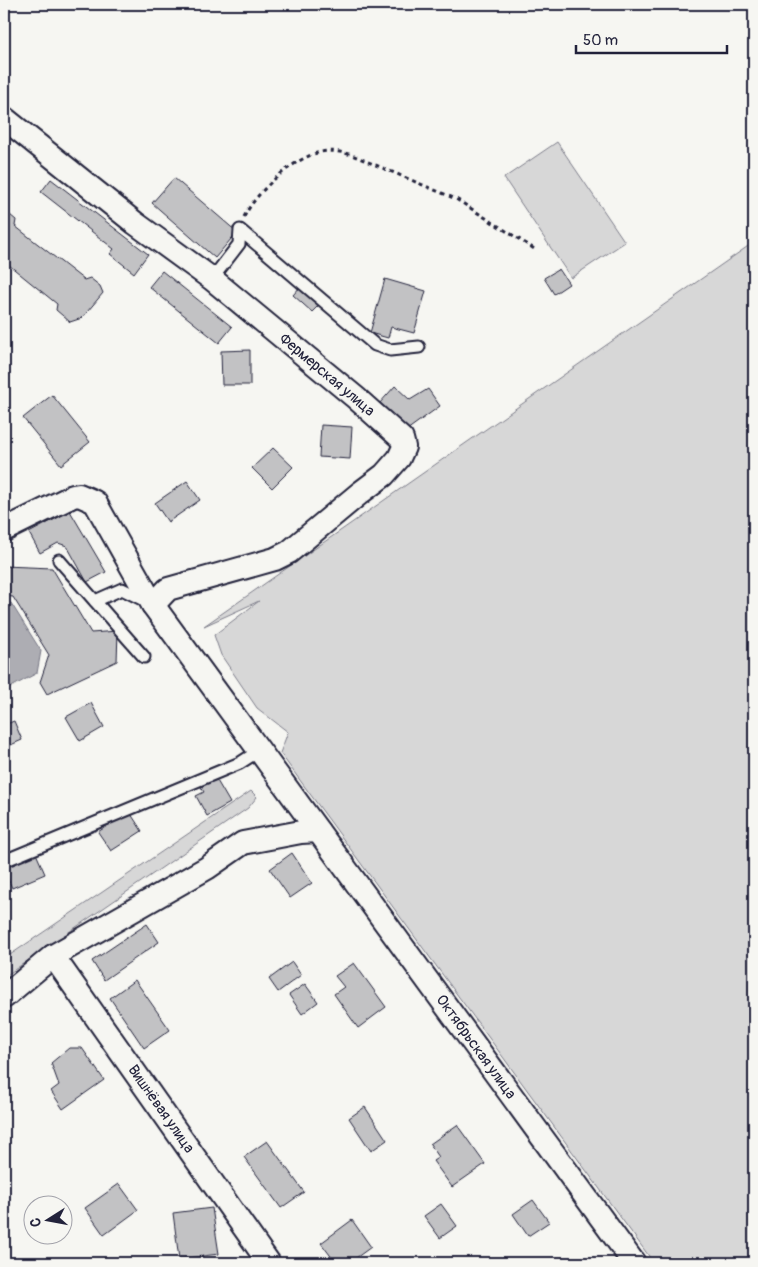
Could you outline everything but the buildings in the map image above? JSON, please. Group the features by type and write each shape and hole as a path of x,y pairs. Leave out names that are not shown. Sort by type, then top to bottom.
{"street":[{"name":"Фермерская улица","path":"4,118 135,223 212,280 356,398 402,439 404,447 399,458 384,475 289,552 275,559 168,589 153,605"},
{"name":"Октябрьская улица","path":"4,530 60,501 79,495 95,502 153,605 634,1263"},
{"path":"4,997 53,956 207,868 243,843 301,832 318,831"},
{"name":"Вишнёвая улица","path":"53,956 269,1263"}],"lane":[{"path":"212,280 239,244 240,230"},
{"path":"240,230 375,345 390,350 420,347"},
{"path":"59,560 144,657"},
{"path":"95,601 122,589 153,605"},
{"path":"4,861 240,763 260,750"}],"path":[{"path":"240,230 244,216 252,202 270,183 304,159 321,152 337,151 352,155 456,199 536,250"}],"shaded area":[{"path":"557,142 625,242 571,278 504,178"},
{"path":"754,242 754,1263 654,1263 280,753 288,732 257,708 221,655 214,635 259,601 204,626"},
{"path":"4,603 11,603 41,651 37,673 4,691"},
{"path":"251,791 257,797 248,808 4,977 4,959"}]}
